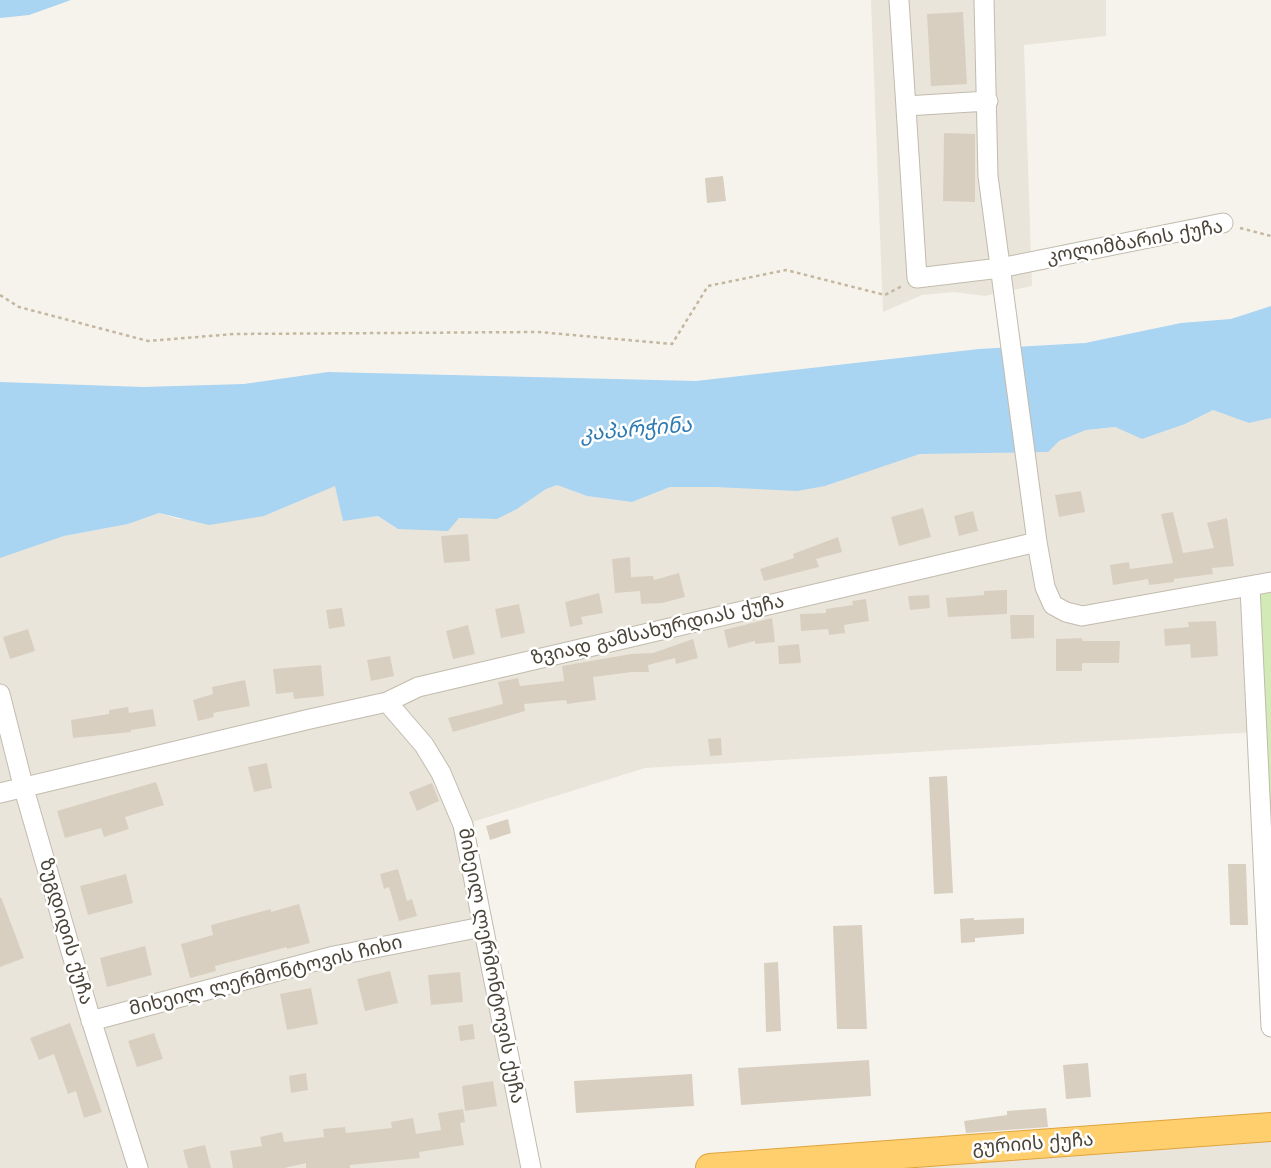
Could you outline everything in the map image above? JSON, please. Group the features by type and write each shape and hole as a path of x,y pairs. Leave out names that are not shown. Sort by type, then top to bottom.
{"highway":[{"name":"გურიის ქუჩა","path":"710,1168 973,1159 1271,1127"}],"street":[{"path":"899,0 917,278"},
{"path":"984,0 988,176 1037,542 1045,587 1053,605 1082,616 1271,582"},
{"path":"906,106 988,101"},
{"name":"კოლიმბარის ქუჩა","path":"917,278 1000,268 1223,223"},
{"name":"ზვიად გამსახურდიას ქუჩა","path":"0,793 387,702 418,687 1037,542"},
{"path":"1250,587 1271,1027"},
{"name":"ზუგდიდის ქუჩა","path":"0,694 24,789 91,1021 138,1168"},
{"name":"მიხეილ ლერმონტოვის ქუჩა","path":"387,702 424,745 441,773 463,825 531,1168"},
{"name":"მიხეილ ლერმონტოვის ჩიხი","path":"91,1021 334,956 482,927"}],"path":[{"name":"კოლიმბარის ქუჩა","path":"1223,223 1271,236"},
{"path":"0,295 19,307 148,341 234,334 539,332 672,344 708,286 786,270 885,295 917,278"}],"shaded area":[{"path":"871,0 1106,0 1106,36 1024,45 1032,286 985,296 954,292 922,295 883,312"},
{"path":"1213,410 1249,423 1271,418 1271,582 1257,732 645,768 463,825 531,1168 0,1168 0,558 64,536 128,524 159,513 178,519 264,516 336,485 343,520 378,516 398,529 458,518 497,519 557,485 587,496 632,502 670,487 825,486 920,454 1020,451 1059,441 1086,430 1115,427 1142,439 1185,424"},
{"path":"1271,1127 1271,1168 811,1168"}],"green space":[{"path":"1271,582 1271,915 1250,587"}],"water":[{"path":"0,0 71,0 29,15 0,18"},
{"name":"კაპარჭინა","path":"1271,306 1271,418 1249,423 1213,410 1185,424 1142,439 1115,427 1086,430 1059,441 1048,452 920,454 825,486 797,491 670,487 632,502 587,496 557,485 497,519 459,518 448,531 398,529 378,516 343,521 335,486 264,516 209,525 159,513 128,524 64,536 0,558 0,382 143,387 244,384 328,372 696,381 979,349 1085,343 1181,323 1231,319"}],"building":[{"path":"963,12 967,84 931,86 927,14"},
{"path":"944,133 975,134 975,202 943,201"},
{"path":"723,176 726,201 707,203 705,178"},
{"path":"1081,491 1085,512 1059,517 1055,495"},
{"path":"923,508 931,537 899,546 891,517"},
{"path":"973,511 978,531 959,536 954,516"},
{"path":"1173,512 1183,553 1214,548 1207,523 1227,518 1234,566 1212,568 1213,574 1174,579 1174,582 1149,585 1148,579 1113,585 1110,565 1129,562 1130,569 1173,563 1161,514"},
{"path":"468,534 470,561 444,563 441,536"},
{"path":"838,537 842,552 816,559 819,567 764,581 760,569 794,558 793,554"},
{"path":"630,557 631,577 653,576 654,580 679,573 685,597 662,603 641,604 640,591 615,593 612,559"},
{"path":"1007,590 1007,614 948,617 946,598"},
{"path":"599,593 603,613 581,617 583,624 570,627 565,602"},
{"path":"929,595 930,608 910,610 908,596"},
{"path":"866,599 869,621 844,625 845,633 829,635 828,629 801,631 800,614 826,613 826,609 853,605 852,601"},
{"path":"519,604 525,633 501,638 495,609"},
{"path":"342,608 345,626 329,629 326,610"},
{"path":"1010,615 1034,615 1034,638 1011,639"},
{"path":"772,618 775,642 755,644 755,641 728,648 724,630"},
{"path":"1216,621 1218,656 1191,658 1190,644 1165,646 1164,629 1189,627 1188,622"},
{"path":"468,625 475,654 453,659 446,631"},
{"path":"28,629 35,651 10,659 3,637"},
{"path":"1082,638 1082,641 1120,641 1119,663 1082,663 1082,671 1056,671 1056,639"},
{"path":"693,639 698,658 676,664 675,658 648,665 649,672 593,677 596,700 567,704 566,700 524,704 525,711 453,732 448,718 503,704 498,682 518,678 520,686 564,681 562,666 631,654 653,653"},
{"path":"799,644 801,663 779,664 778,646"},
{"path":"390,656 394,676 371,681 367,660"},
{"path":"321,665 324,696 294,699 293,692 276,694 273,669"},
{"path":"245,680 250,706 213,713 214,717 198,721 193,700 213,694 212,687"},
{"path":"128,707 129,713 153,709 156,726 131,732 73,738 71,720 109,714 109,710"},
{"path":"721,738 722,755 710,756 708,739"},
{"path":"267,763 272,788 254,792 248,767"},
{"path":"947,776 953,893 934,894 929,777"},
{"path":"156,782 164,805 125,817 129,829 104,837 101,828 65,838 57,811"},
{"path":"432,783 439,801 417,811 409,792"},
{"path":"508,819 511,833 490,840 486,826"},
{"path":"1228,864 1246,864 1248,925 1230,925"},
{"path":"398,869 407,901 412,899 417,916 399,921 389,887 384,889 380,874"},
{"path":"126,874 133,903 88,915 80,886"},
{"path":"0,898 24,958 0,967"},
{"path":"299,904 310,943 215,966 216,971 190,978 181,944 213,935 211,925"},
{"path":"1024,918 1024,934 975,938 975,942 961,943 960,919"},
{"path":"862,925 867,1029 837,1029 833,926"},
{"path":"145,946 152,975 107,987 100,958"},
{"path":"778,962 781,1031 766,1032 764,963"},
{"path":"390,971 398,1003 365,1011 357,979"},
{"path":"460,972 463,1002 431,1005 428,975"},
{"path":"311,988 318,1024 287,1030 280,994"},
{"path":"70,1023 102,1112 84,1118 76,1091 68,1094 54,1054 39,1060 30,1038"},
{"path":"473,1024 475,1039 460,1041 458,1026"},
{"path":"154,1033 163,1059 137,1067 128,1041"},
{"path":"869,1060 871,1096 741,1105 738,1068"},
{"path":"1088,1063 1091,1097 1066,1099 1063,1065"},
{"path":"306,1073 308,1090 291,1093 289,1076"},
{"path":"692,1074 694,1106 576,1113 574,1081"},
{"path":"493,1081 497,1106 465,1111 462,1086"},
{"path":"1046,1108 1048,1127 966,1133 964,1121 1007,1115 1007,1111"},
{"path":"463,1109 465,1122 460,1123 464,1145 419,1152 420,1158 350,1165 350,1168 306,1168 306,1163 284,1168 233,1168 230,1151 262,1146 260,1137 282,1132 284,1142 324,1137 323,1129 345,1127 346,1133 392,1128 391,1122 413,1118 416,1134 441,1130 438,1113"},
{"path":"205,1145 211,1168 188,1168 183,1150"}]}
